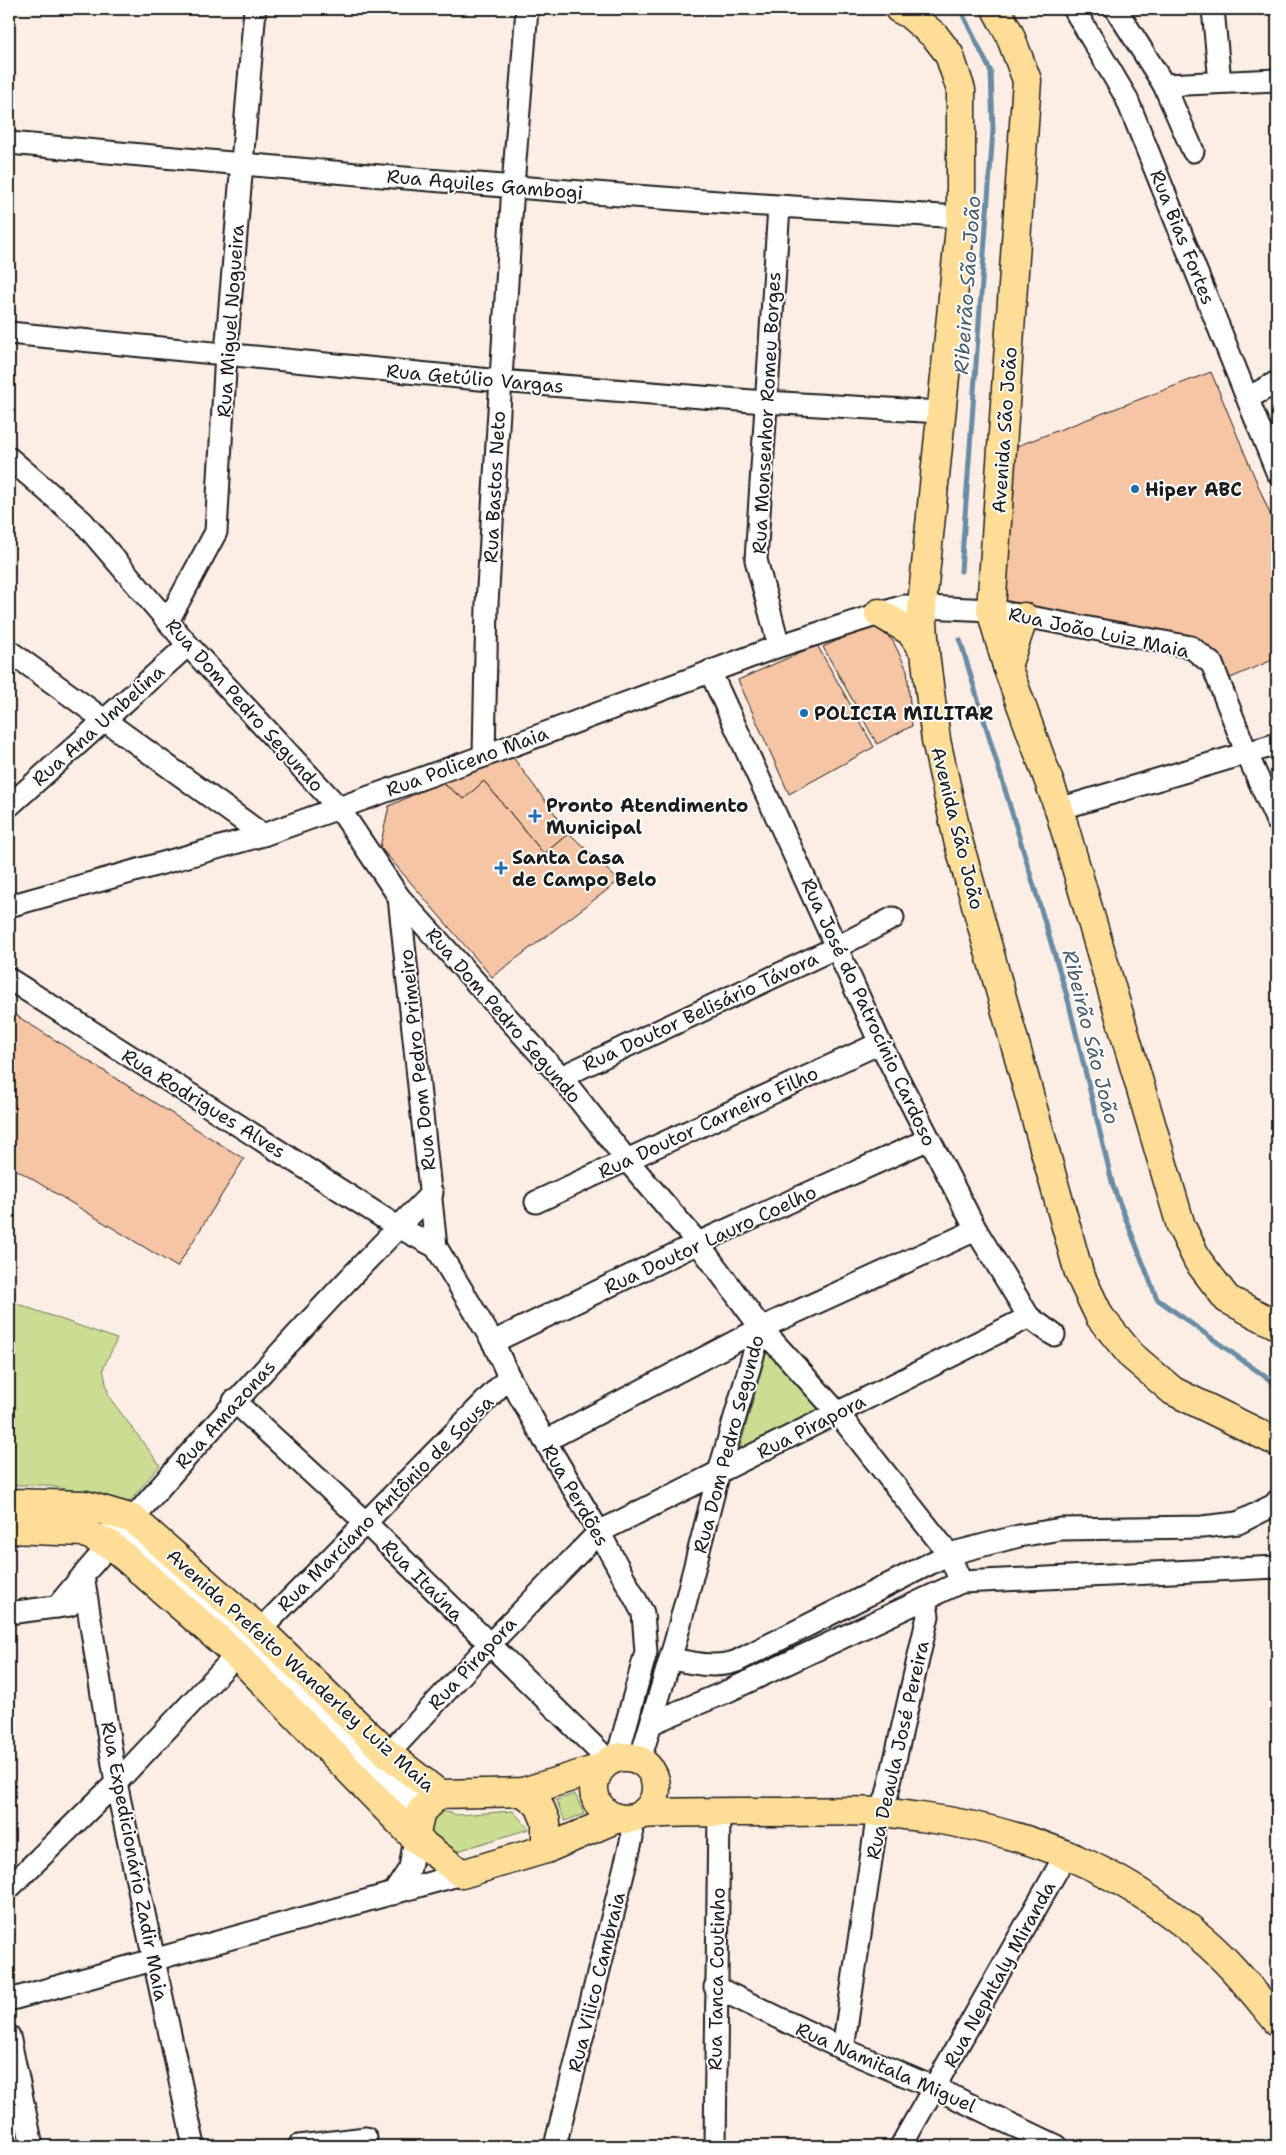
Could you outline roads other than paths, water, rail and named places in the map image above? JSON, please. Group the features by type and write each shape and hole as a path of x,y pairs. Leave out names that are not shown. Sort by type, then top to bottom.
{"main road":[{"name":"Avenida São João","path":"899,9 909,14 935,36 949,54 961,90 961,217 922,605 925,653 936,740 958,840 1079,1273 1100,1317 1132,1356 1173,1390 1277,1442"},
{"name":"Avenida São João","path":"996,9 1009,32 1028,80 991,610 1007,666 1058,808 1182,1226 1198,1260 1227,1299 1277,1325"},
{"path":"879,613 910,631 925,653"},
{"path":"1007,666 1024,616"},
{"name":"Avenida Prefeito Wanderley Luiz Maia","path":"9,1503 85,1505 122,1531 248,1643 388,1754 430,1803 524,1792 624,1765"},
{"name":"Avenida Prefeito Wanderley Luiz Maia","path":"9,1529 83,1532 122,1531"},
{"name":"Avenida Prefeito Wanderley Luiz Maia","path":"248,1643 415,1838 462,1874"},
{"path":"624,1765 692,1811"},
{"path":"462,1874 546,1849 630,1817 650,1806 655,1797 656,1787 624,1765"},
{"path":"624,1765 596,1777 594,1787 596,1797 600,1806 608,1814 630,1817 692,1811 881,1812 956,1822 1038,1842 1127,1884 1163,1908 1202,1938 1233,1969 1277,2021"},
{"path":"524,1792 540,1805 546,1822 546,1849"},
{"path":"415,1838 430,1803"}],"street":[{"name":"Rua Miguel Nogueira","path":"168,622 216,532 226,353 255,9"},
{"name":"Rua Bastos Neto","path":"484,756 487,604 513,186 527,9"},
{"name":"Rua Bias Fortes","path":"1074,9 1126,97 1277,472"},
{"path":"1116,9 1164,85 1192,151"},
{"path":"1213,9 1220,82"},
{"path":"1164,85 1277,80"},
{"name":"Rua Aquiles Gambogi","path":"9,142 242,164 779,207 961,217"},
{"name":"Rua Monsenhor Romeu Borges","path":"779,207 756,560 779,646"},
{"name":"Rua Getúlio Vargas","path":"9,333 226,353 500,382 765,402 941,412"},
{"path":"1248,398 1277,382"},
{"name":"Rua Dom Pedro Segundo","path":"9,458 82,522 188,645 339,808 399,897 561,1077 626,1159 698,1243 761,1328 719,1472 671,1659 652,1723 624,1765"},
{"name":"Rua João Luiz Maia","path":"922,605 991,610 1191,647 1212,664 1247,754 1277,821"},
{"name":"Rua Policeno Maia","path":"9,906 263,835 484,756 779,646 879,613 904,606 922,605"},
{"name":"Rua Ana Umbelina","path":"9,806 188,645"},
{"path":"9,651 263,835"},
{"name":"Rua José do Patrocínio Cardoso","path":"710,671 880,1043 976,1230 1029,1317 1054,1335"},
{"path":"1058,808 1277,744"},
{"name":"Rua Dom Pedro Primeiro","path":"399,897 432,1193 436,1247"},
{"name":"Rua Doutor Belisário Távora","path":"561,1077 837,947 893,918"},
{"path":"404,943 417,946 435,937"},
{"name":"Rua Rodrigues Alves","path":"9,979 398,1227"},
{"name":"Rua Doutor Carneiro Filho","path":"536,1202 880,1043"},
{"name":"Rua Doutor Lauro Coelho","path":"493,1342 698,1243 929,1139"},
{"name":"Rua Dom Pedro Primeiro","path":"398,1227 432,1193"},
{"path":"398,1227 436,1247"},
{"name":"Rua Amazonas","path":"57,1607 82,1575 234,1401 398,1227"},
{"path":"545,1441 761,1328 976,1230"},
{"name":"Rua Perdões","path":"436,1247 493,1342 545,1441 599,1532 643,1613 646,1652 624,1765"},
{"name":"Rua Pirapora","path":"388,1754 488,1645 599,1532 1029,1317"},
{"path":"761,1328 837,1412 949,1554 961,1582"},
{"name":"Rua Marciano Antônio de Sousa","path":"9,1888 116,1783 248,1643 510,1377"},
{"name":"Rua Itaúna","path":"234,1401 366,1523 488,1645 624,1765"},
{"path":"671,1659 706,1665 726,1665 737,1661 949,1554 1019,1536 1061,1529 1202,1527 1238,1523 1274,1505 1277,1501"},
{"path":"9,1513 82,1517 122,1531"},
{"path":"652,1723 728,1691 961,1582 1277,1567"},
{"name":"Rua Expedicionário Zadir Maia","path":"82,1575 116,1783 194,2146"},
{"name":"Rua Deaula José Pereira","path":"843,2049 876,1826 887,1795 928,1616 925,1599"},
{"path":"9,1613 88,1603"},
{"path":"248,1643 430,1803"},
{"name":"Rua Tanca Coutinho","path":"714,2146 719,1812"},
{"name":"Rua Vilico Cambraia","path":"555,2146 632,1838 630,1817"},
{"path":"393,1894 410,1868 415,1838"},
{"name":"Rua Nephtaly Miranda","path":"901,2146 1066,1854"},
{"path":"9,2000 462,1874"},
{"name":"Rua Namitala Miguel","path":"715,1986 843,2049 935,2088 1057,2146"},
{"path":"9,2036 32,2146"},
{"path":"299,2146 366,2138"}],"waterway":[{"name":"Ribeirão São João","path":"960,9 991,72 993,130 961,571"},
{"name":"Ribeirão São João","path":"960,640 1067,996 1113,1186 1157,1299 1277,1385"}],"place":[{"name":"Hiper ABC","path":"1135,489"},
{"name":"POLICIA MILITAR","path":"804,713"},
{"name":"Pronto Atendimento Municipal","path":"535,816"},
{"name":"Santa Casa de Campo Belo","path":"501,868"}]}
